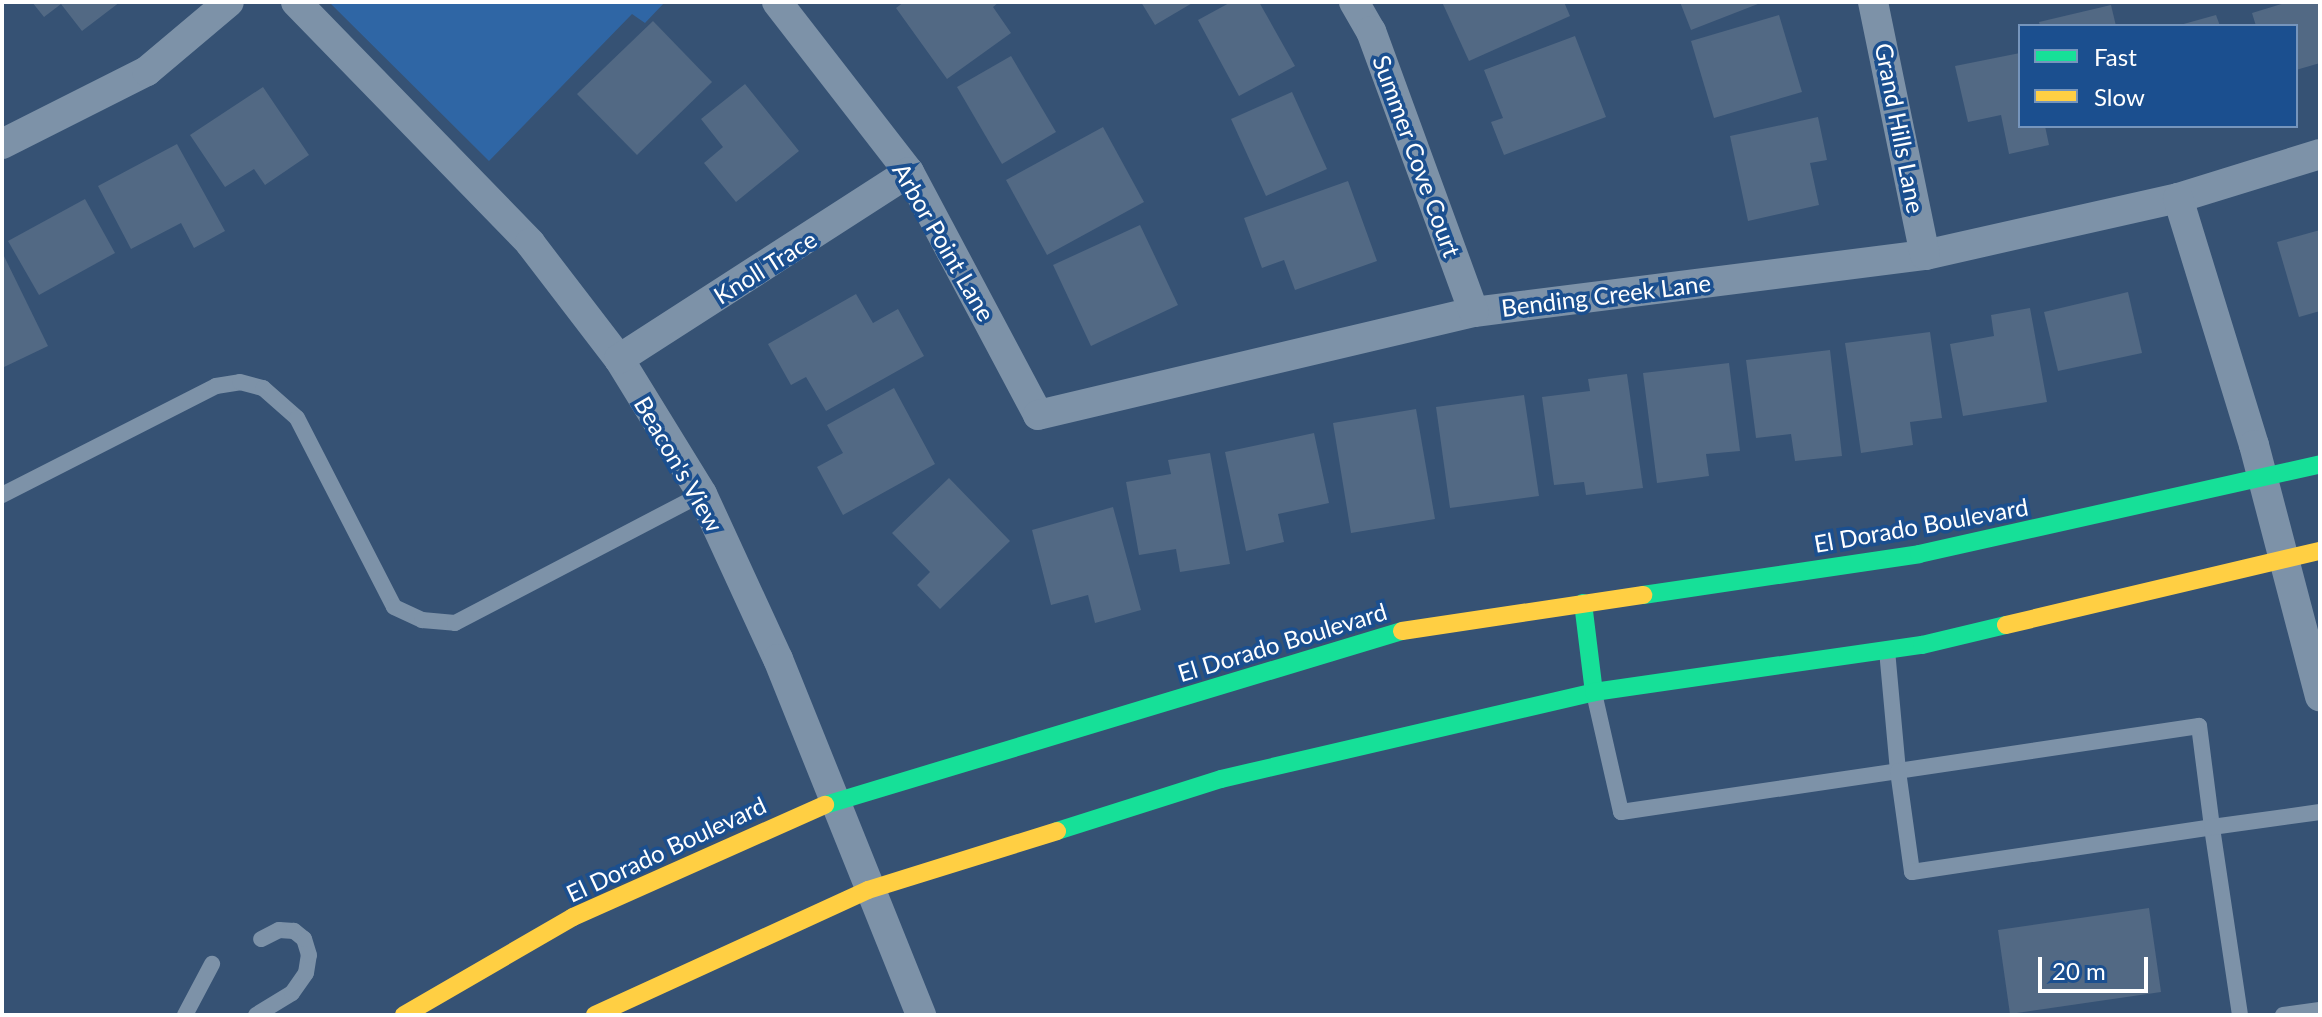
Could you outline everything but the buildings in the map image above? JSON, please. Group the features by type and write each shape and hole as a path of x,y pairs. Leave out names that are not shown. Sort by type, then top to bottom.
{"main road":[{"name":"El Dorado Boulevard","path":"404,1015 573,917 835,800 1375,635 1919,554 2263,480 2320,464"},
{"path":"595,1015 868,890 1221,779 1594,692 1887,649 2287,561 2320,551"},
{"path":"1583,603 1594,692"}],"street":[{"path":"2,144 147,71 229,2"},
{"name":"Beacon's View","path":"296,2 530,243 619,359 702,494 778,659 868,890 921,1015"},
{"name":"Arbor Point Lane","path":"777,2 909,172 1038,415"},
{"name":"Summer Cove Court","path":"1354,2 1371,31 1474,312"},
{"name":"Grand Hills Lane","path":"1873,2 1925,255"},
{"name":"Bending Creek Lane","path":"1038,415 1474,312 1925,255 2178,198 2320,154"},
{"name":"Knoll Trace","path":"619,359 909,172"},
{"path":"2178,198 2287,561 2320,696"}],"lane":[{"path":"2,495 216,386 240,382 263,388 297,418 394,607 422,620 455,623 702,494"},
{"path":"1887,649 1898,771 1912,872 2320,812"},
{"path":"1594,692 1621,812 2199,726 2240,1015"},
{"path":"256,1015 292,993 306,973 309,955 304,939 294,931 279,930 261,939"},
{"path":"185,1015 212,964"},
{"path":"2283,1015 2320,1010"}],"shaded area":[{"path":"329,2 665,2 645,23 632,14 489,161"}],"traffic: fast":[{"path":"1643,595 1919,554 2320,464"},
{"path":"1583,603 1594,692"},
{"path":"1057,831 1221,779 1594,692 1922,645 2006,625"},
{"path":"825,805 1402,631"}],"traffic: slow":[{"path":"2006,625 2320,551"},
{"path":"1402,631 1643,595"},
{"path":"404,1015 573,917 825,805"},
{"path":"595,1015 868,890 1057,831"}]}
